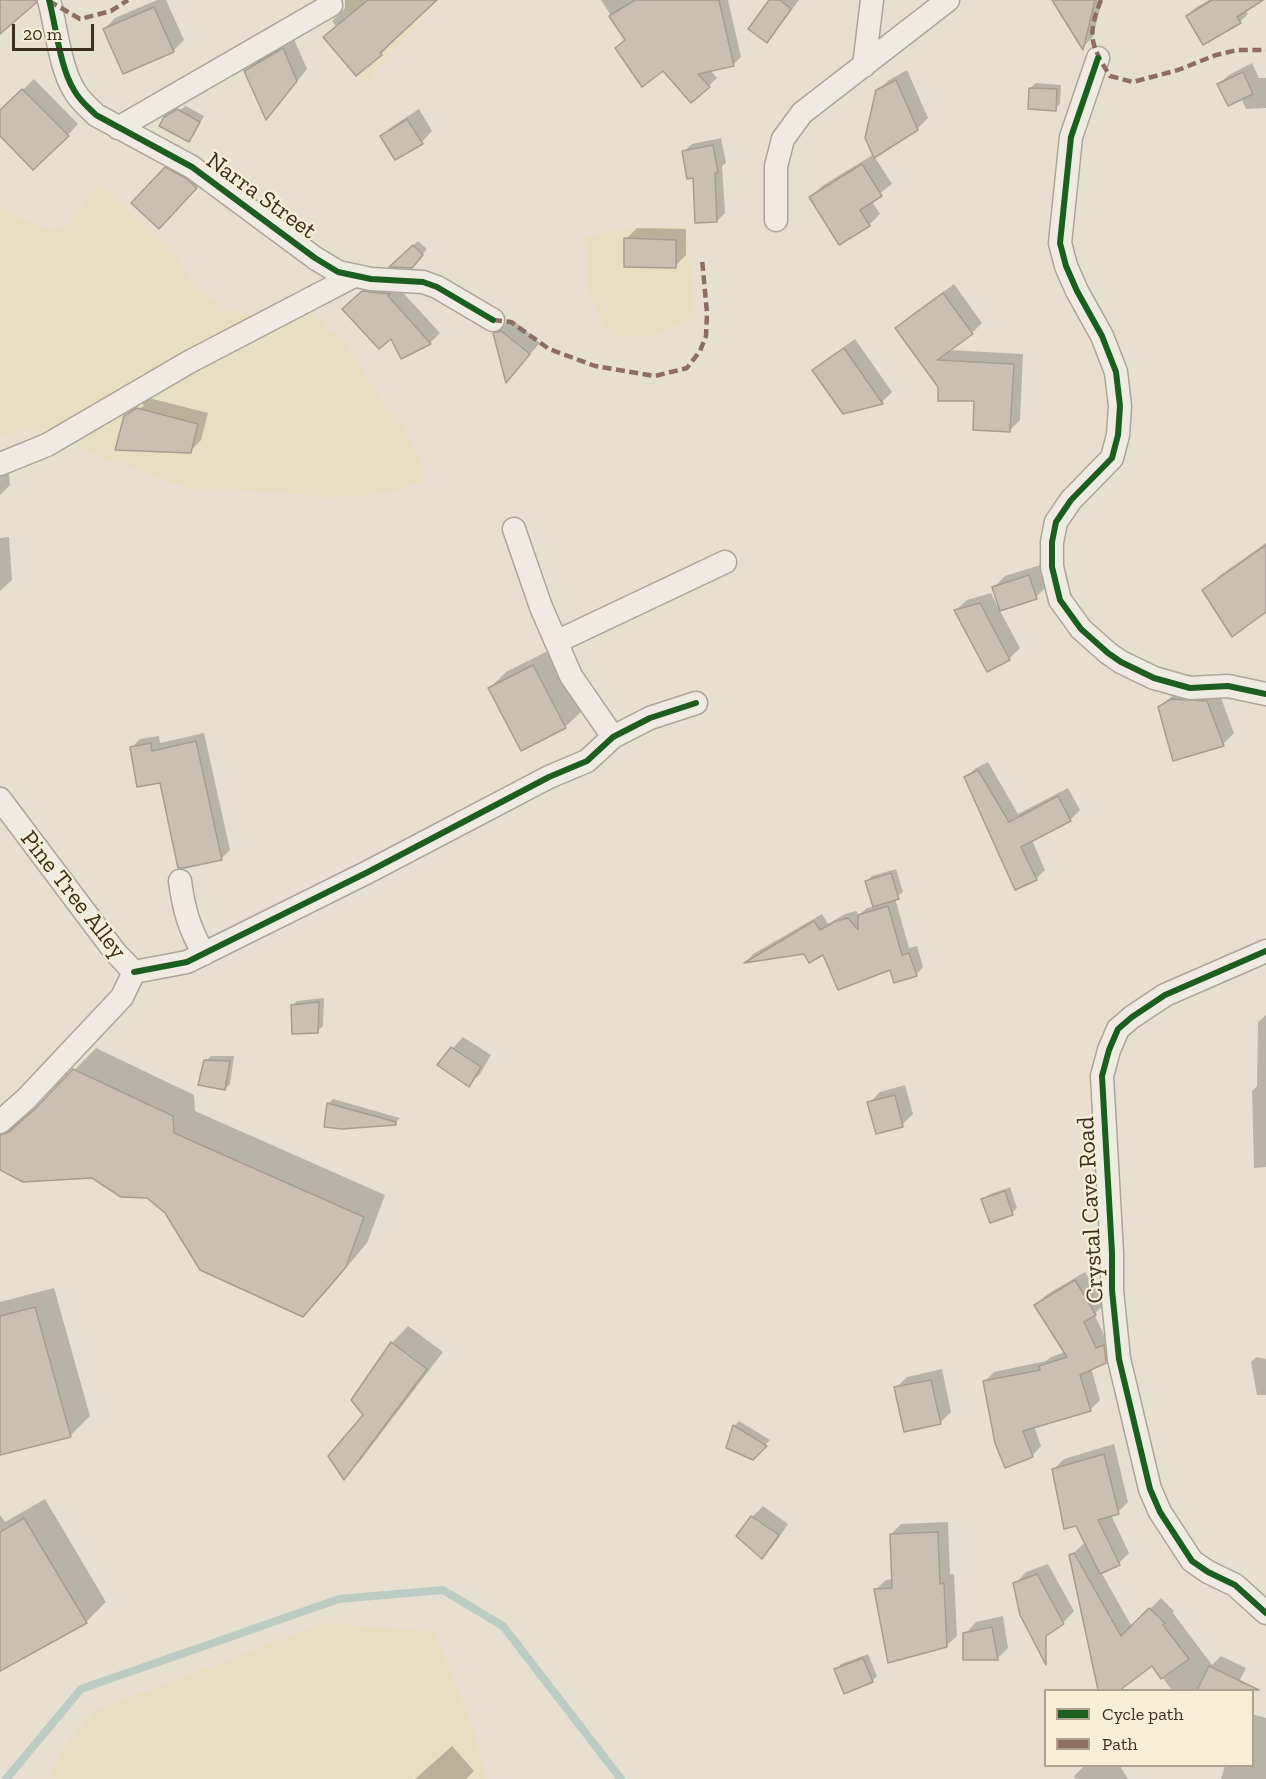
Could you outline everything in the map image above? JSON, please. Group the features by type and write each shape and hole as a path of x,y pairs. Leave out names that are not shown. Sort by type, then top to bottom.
{"street":[{"name":"Narra Street","path":"49,0 73,89 82,102 96,115 192,167 315,258 339,272 354,276 423,282 437,287 493,320"},
{"path":"864,66 872,0"},
{"path":"776,220 776,166 783,138 802,113 944,1"},
{"path":"118,128 330,5"},
{"path":"1098,58 1071,137 1060,243 1070,274 1102,336 1116,372 1120,406 1118,435 1112,458 1071,500 1056,522 1052,542 1052,567 1060,600 1081,629 1108,653 1154,678 1190,688 1228,686 1266,694"},
{"path":"0,464 47,445 189,362 354,276"},
{"path":"514,529 541,607 571,676 613,738"},
{"path":"556,642 725,562"},
{"path":"134,972 187,963 549,777 587,761 613,738 650,718 696,703"},
{"name":"Pine Tree Alley","path":"0,799 115,952 134,972 122,997 26,1099 0,1122"},
{"path":"180,881 190,930 204,954"},
{"name":"Crystal Cave Road","path":"1266,951 1165,996 1132,1017 1118,1029 1102,1076 1112,1290 1119,1359 1150,1489 1160,1512 1192,1562 1235,1585 1266,1612"}],"shaded area":[{"path":"340,0 437,0 365,83 323,41 351,12"},
{"path":"100,183 177,258 196,288 224,309 265,319 314,313 325,326 345,342 387,409 404,426 424,469 421,482 373,495 323,497 231,489 191,489 98,456 52,435 26,430 0,435 0,205 13,216 57,231 71,221"},
{"path":"686,225 695,317 653,336 613,337 600,318 588,289 586,237 611,231"},
{"path":"324,1623 435,1632 473,1727 486,1779 49,1779 61,1749 97,1710"}],"building":[{"path":"0,0 36,0 36,3 0,34"},
{"path":"368,0 437,0 380,53 382,55 356,76 323,37"},
{"path":"635,0 719,0 734,66 698,74 710,87 691,103 663,71 642,87 615,48 625,40 609,16"},
{"path":"769,0 780,0 791,9 767,43 748,29"},
{"path":"1052,0 1095,0 1083,50"},
{"path":"1212,0 1263,0 1237,17 1241,23 1203,45 1186,16"},
{"path":"154,7 174,52 123,74 103,29"},
{"path":"283,48 297,81 266,120 244,71"},
{"path":"1243,72 1253,94 1228,106 1217,84"},
{"path":"896,80 918,130 874,158 865,138 876,90"},
{"path":"1029,88 1057,89 1056,111 1028,109"},
{"path":"22,89 69,136 33,170 0,136 0,110"},
{"path":"177,109 200,122 189,142 159,126 164,117"},
{"path":"407,119 423,144 395,160 380,136"},
{"path":"713,145 718,172 715,173 717,222 695,223 693,178 687,179 682,151"},
{"path":"862,164 882,196 860,210 870,226 839,245 809,197"},
{"path":"165,167 197,188 159,229 131,203"},
{"path":"624,238 676,240 676,268 624,267"},
{"path":"413,245 423,255 412,268 389,267"},
{"path":"362,291 390,294 388,296 431,344 401,359 391,339 379,349 342,309"},
{"path":"943,293 973,334 937,360 1014,364 1010,432 973,430 974,401 938,401 938,387 895,328"},
{"path":"501,331 530,354 506,383 493,333"},
{"path":"844,348 883,404 843,414 812,370"},
{"path":"137,408 198,424 191,453 115,450 124,416"},
{"path":"1266,545 1266,612 1232,637 1202,590"},
{"path":"1029,575 1037,599 1000,611 992,587"},
{"path":"980,603 1010,660 987,672 954,610"},
{"path":"533,665 566,728 521,751 488,688"},
{"path":"1171,699 1207,701 1224,746 1173,761 1158,707"},
{"path":"196,741 222,860 178,868 160,783 137,787 130,747 151,743 152,751"},
{"path":"978,770 1009,822 1058,796 1071,821 1021,847 1037,880 1015,890 964,777"},
{"path":"891,873 899,899 873,907 865,881"},
{"path":"888,906 902,955 909,953 917,976 894,983 890,970 838,990 823,955 809,963 804,954 744,963 814,921 820,930 836,921 848,918 858,930 858,915"},
{"path":"319,1002 318,1033 292,1034 291,1005"},
{"path":"451,1047 481,1067 469,1087 437,1065"},
{"path":"204,1060 230,1061 225,1090 198,1085"},
{"path":"73,1069 173,1116 174,1133 364,1217 346,1267 303,1317 200,1270 165,1213 147,1198 121,1197 92,1178 23,1182 0,1170 0,1135 9,1132 35,1109"},
{"path":"895,1095 903,1127 876,1134 867,1102"},
{"path":"327,1103 396,1122 396,1125 342,1129 324,1127"},
{"path":"1005,1191 1013,1215 990,1223 981,1199"},
{"path":"1075,1280 1096,1315 1084,1322 1096,1348 1104,1345 1106,1363 1080,1375 1091,1411 1023,1431 1033,1457 1005,1468 995,1443 983,1381 1040,1370 1039,1366 1067,1357 1034,1305"},
{"path":"35,1307 71,1437 0,1455 0,1316"},
{"path":"391,1342 427,1369 344,1480 328,1456 363,1415 351,1400"},
{"path":"931,1380 941,1424 904,1432 894,1387"},
{"path":"733,1425 767,1446 753,1460 726,1448"},
{"path":"1104,1454 1119,1514 1098,1520 1120,1565 1100,1574 1076,1526 1064,1529 1052,1469"},
{"path":"751,1516 779,1535 762,1559 736,1536"},
{"path":"24,1518 87,1623 0,1671 0,1532"},
{"path":"938,1532 940,1584 944,1583 947,1647 888,1663 874,1589 892,1588 890,1534"},
{"path":"1074,1553 1121,1636 1149,1608 1165,1623 1163,1625 1189,1659 1161,1679 1152,1666 1121,1689 1098,1689 1069,1555"},
{"path":"1037,1574 1064,1624 1046,1636 1046,1665 1020,1615 1013,1583"},
{"path":"992,1627 998,1660 963,1660 963,1633"},
{"path":"863,1658 873,1682 844,1694 834,1669"},
{"path":"1209,1666 1259,1690 1254,1689 1198,1689"}],"waterway":[{"path":"6,1779 81,1689 339,1599 443,1590 503,1626 621,1779"}],"marked path":[{"path":"49,1 80,19 111,11 128,0"},
{"path":"1101,0 1092,31 1098,56 1110,76 1133,82 1178,70 1216,55 1237,50 1266,50"},
{"path":"493,320 511,322 549,349 595,366 655,376 687,368 700,351 706,336 707,313 702,259"}],"cycle path":[{"path":"49,0 69,81 78,97 96,115 192,167 315,258 338,272 371,279 423,282 437,287 493,320"},
{"path":"1098,58 1071,137 1060,243 1066,266 1102,336 1116,372 1120,406 1118,435 1112,458 1071,500 1056,522 1052,542 1052,567 1060,600 1081,629 1108,653 1154,678 1190,688 1228,686 1266,694"},
{"path":"134,972 187,962 368,872 549,777 587,761 613,737 650,718 696,703"},
{"path":"1266,951 1165,995 1132,1017 1118,1029 1102,1076 1112,1290 1119,1359 1150,1489 1160,1512 1192,1561 1208,1572 1235,1585 1266,1613"}]}
